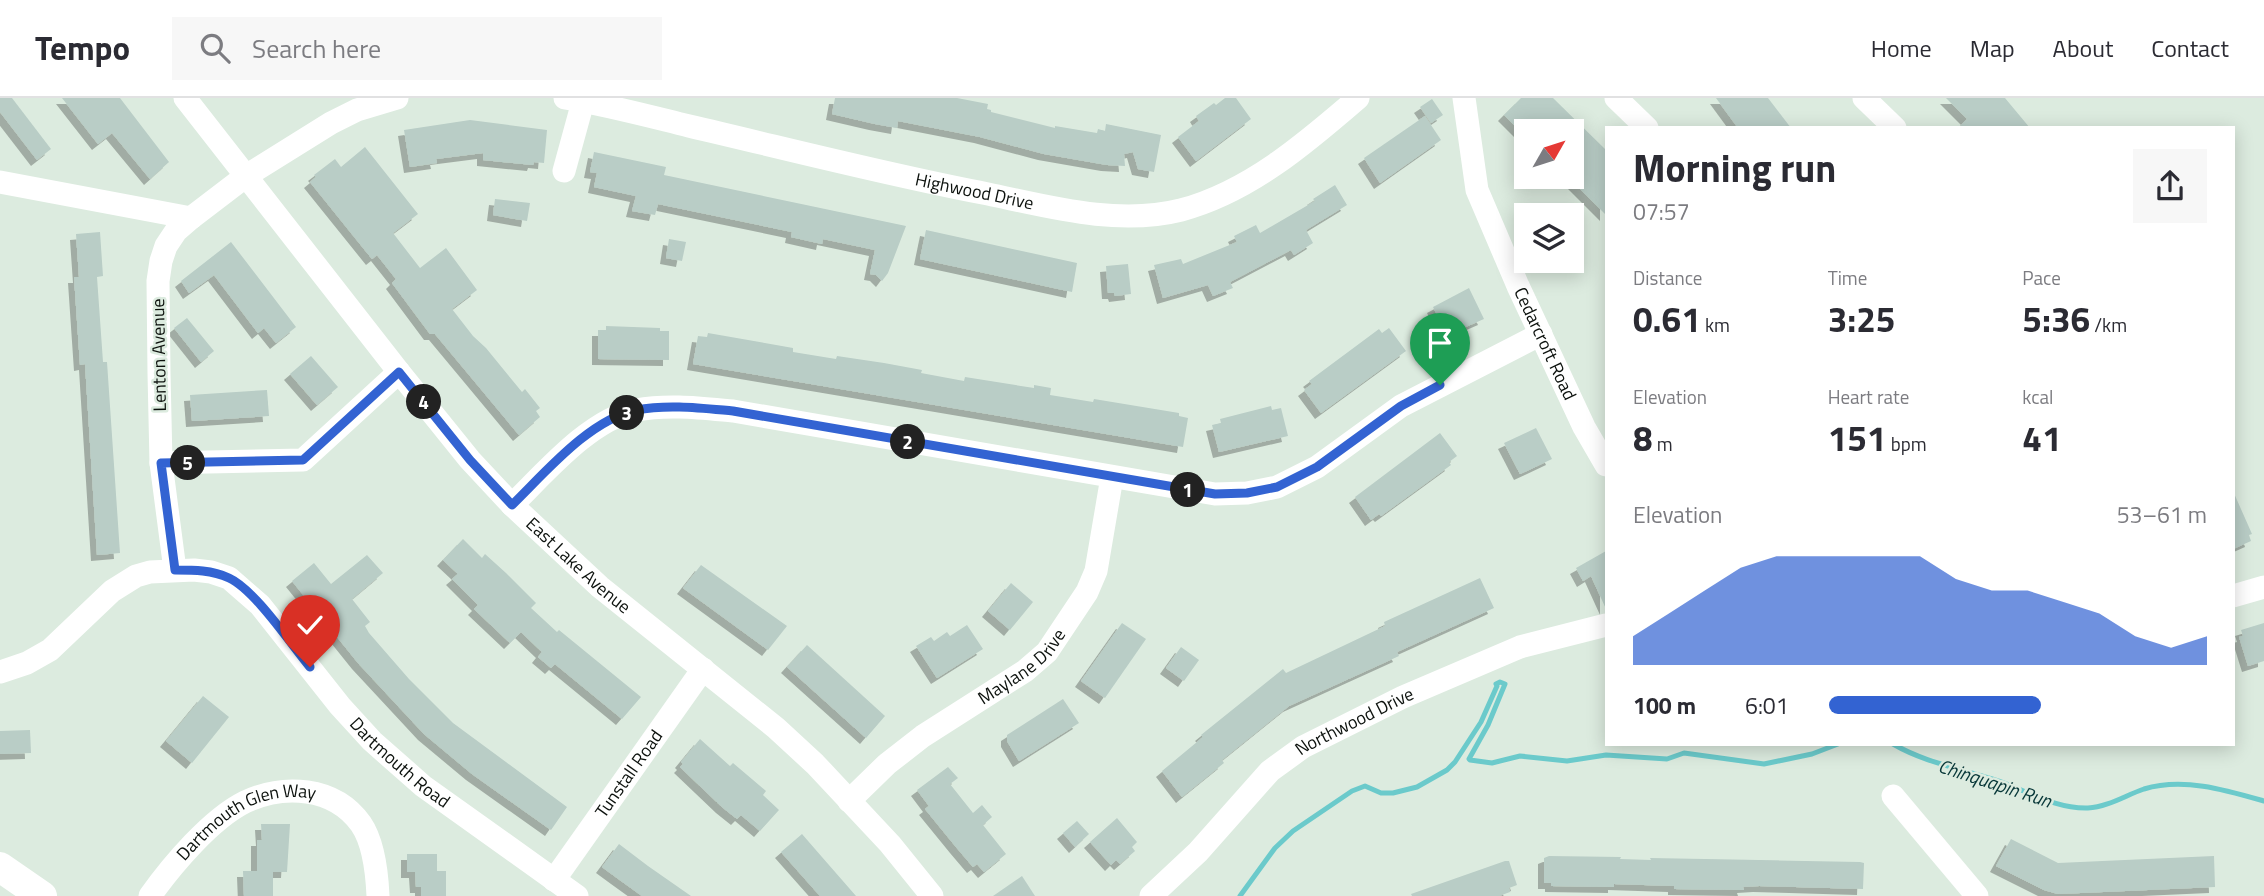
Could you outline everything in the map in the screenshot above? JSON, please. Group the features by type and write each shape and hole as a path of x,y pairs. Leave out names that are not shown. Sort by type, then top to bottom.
{"main road":[{"path":"0,867 42,896"}],"street":[{"name":"East Lake Avenue","path":"185,98 399,372 470,460 512,505 600,587 776,728 815,764 890,844 932,896"},
{"path":"246,176 331,123 357,110 397,98"},
{"name":"Highwood Drive","path":"577,99 947,186 1083,213 1114,215 1177,211 1215,200 1239,188 1292,151 1358,98"},
{"name":"Cedarcroft Road","path":"1464,98 1477,190 1584,427 1605,463"},
{"path":"1616,98 1645,126"},
{"path":"1864,98 1893,126"},
{"path":"565,171 577,99"},
{"name":"Lenton Avenue","path":"175,570 161,463 158,281 161,261 166,246 176,231 246,176"},
{"path":"0,182 191,218"},
{"path":"512,505 587,434 633,411 673,407 733,411 1215,494 1247,493 1277,487 1317,467 1401,406 1541,334"},
{"path":"161,463 303,460 399,372"},
{"name":"Maylane Drive","path":"849,801 887,764 923,736 1025,671 1047,652 1087,592 1096,571 1112,477"},
{"name":"Dartmouth Road","path":"0,672 27,663 50,650 123,583 143,574 175,570 211,572 237,582 260,605 340,706 372,741 423,786 577,896"},
{"path":"2235,595 2264,587"},
{"name":"Northwood Drive","path":"1151,896 1198,852 1270,771 1303,747 1403,697 1520,647 1605,625"},
{"name":"Tunstall Road","path":"554,880 703,669"},
{"name":"Dartmouth Glen Way","path":"150,896 188,851 222,817 243,803 272,791 290,790 312,792 331,800 345,808 361,824 371,848 378,896"},
{"path":"1893,796 1977,896"}],"building":[{"path":"0,98 12,98 51,149 37,160 0,112"},
{"path":"62,98 120,98 169,162 150,179 112,133 98,144"},
{"path":"835,98 957,98 988,104 987,109 991,112 1055,128 1097,133 1098,129 1105,131 1106,124 1161,135 1154,172 1138,169 1133,152 1124,154 1125,166 1107,165 1044,154 980,137 898,121 897,128 875,124 832,114"},
{"path":"1225,98 1236,98 1251,119 1196,161 1178,137 1199,121 1196,116"},
{"path":"1521,98 1553,98 1574,119 1514,119 1514,125 1504,115"},
{"path":"1716,98 1768,98 1789,126 1737,126"},
{"path":"1946,98 2005,98 2028,126 1960,126 1967,119"},
{"path":"1432,99 1443,115 1431,123 1420,107"},
{"path":"1425,116 1441,140 1380,183 1364,158"},
{"path":"470,120 547,130 544,163 534,162 533,165 483,160 483,153 436,159 437,163 410,167 404,130"},
{"path":"1584,128 1605,149 1605,214 1580,189 1584,189"},
{"path":"365,147 418,214 393,233 420,268 446,248 477,290 452,309 522,392 525,389 540,408 536,411 540,417 519,435 435,334 430,334 392,283 396,279 377,255 372,259 310,182 316,177 314,175 335,159 341,167"},
{"path":"594,152 666,167 664,175 906,226 888,273 882,281 876,275 870,274 875,250 823,239 822,244 791,237 792,232 658,204 655,215 632,211 636,196 594,187 597,173 590,172"},
{"path":"1335,185 1347,205 1306,230 1313,243 1294,255 1291,250 1230,282 1233,288 1213,296 1208,285 1163,298 1154,265 1181,259 1183,264 1237,242 1234,236 1256,225 1260,233 1315,201 1313,199"},
{"path":"495,199 530,203 527,221 493,215"},
{"path":"926,230 1077,263 1072,292 920,259"},
{"path":"100,232 103,276 97,277 103,362 107,362 120,553 97,555 85,364 80,365 74,277 79,277 76,234"},
{"path":"669,239 686,242 682,261 666,258"},
{"path":"231,242 296,327 276,343 264,328 258,333 214,275 189,293 181,281"},
{"path":"1128,264 1131,294 1115,296 1114,293 1108,293 1106,266"},
{"path":"1469,288 1484,319 1447,335 1433,307"},
{"path":"187,318 214,351 201,362 174,328"},
{"path":"606,326 660,328 660,331 669,331 669,360 598,359 598,330 606,330"},
{"path":"1389,328 1406,351 1321,413 1304,390 1312,384 1309,381 1379,329 1382,333"},
{"path":"708,333 793,348 793,352 884,363 964,381 965,377 1034,388 1034,385 1051,388 1050,395 1093,402 1094,399 1179,413 1179,416 1188,418 1183,447 693,364 698,336 707,337"},
{"path":"311,356 338,387 317,405 290,374"},
{"path":"267,390 269,416 192,421 190,395"},
{"path":"1271,406 1272,410 1281,408 1288,436 1219,452 1212,425 1221,423 1220,419"},
{"path":"1536,428 1552,459 1520,474 1504,443"},
{"path":"1440,433 1457,456 1449,462 1451,465 1381,516 1379,514 1371,520 1355,497"},
{"path":"2235,496 2252,534 2249,535 2251,541 2235,548"},
{"path":"463,539 482,558 485,554 506,573 536,603 531,608 557,632 559,630 641,697 622,719 555,664 551,668 538,657 542,652 521,632 510,643 474,609 478,605 452,579 458,574 443,560"},
{"path":"1605,552 1605,607 1591,576 1583,581 1576,568"},
{"path":"367,555 383,573 352,599 370,622 365,626 369,633 409,679 453,723 567,807 551,830 472,774 424,734 358,663 292,581 314,563 331,584"},
{"path":"701,565 787,626 768,650 683,588"},
{"path":"1480,578 1494,608 1397,652 1399,656 1289,706 1222,760 1224,763 1182,797 1162,771 1203,737 1201,735 1283,669 1286,673 1385,626 1384,622"},
{"path":"1011,583 1033,602 1010,630 988,611"},
{"path":"1122,623 1146,639 1105,698 1081,681"},
{"path":"2264,623 2264,661 2248,666 2239,637 2243,636 2241,630"},
{"path":"967,625 983,649 937,678 916,646 931,637 934,641 947,632 950,636"},
{"path":"807,645 885,716 866,738 787,667"},
{"path":"1181,647 1199,660 1184,681 1166,668"},
{"path":"203,696 229,717 192,763 166,741"},
{"path":"1063,699 1079,723 1019,761 1007,741 1007,735"},
{"path":"30,730 31,753 0,754 0,731"},
{"path":"700,739 730,766 733,763 766,791 763,795 779,810 760,831 741,815 737,819 722,807 680,767"},
{"path":"948,767 958,778 950,784 973,813 982,805 992,817 983,825 1006,854 984,872 977,864 973,867 956,847 925,809 929,806 917,790"},
{"path":"1117,818 1137,842 1132,847 1135,851 1120,864 1116,860 1111,865 1090,842"},
{"path":"1077,821 1089,834 1075,847 1063,833"},
{"path":"261,824 290,824 287,872 273,872 273,896 244,896 243,871 257,871 257,840 262,840"},
{"path":"802,834 856,896 820,896 781,852"},
{"path":"2011,839 2058,863 2214,856 2215,887 2058,894 2044,890 1996,866"},
{"path":"619,844 691,896 642,896 617,878 602,867"},
{"path":"407,854 437,854 437,871 446,871 446,896 421,896 421,887 416,887 415,872 407,872"},
{"path":"1544,858 1860,862 1864,863 1863,889 1759,886 1743,887 1744,890 1674,889 1674,886 1614,884 1614,887 1551,886 1551,883 1544,883"},
{"path":"1509,861 1517,885 1509,888 1510,892 1499,896 1411,894"},
{"path":"1022,876 1035,896 993,896"}],"waterway":[{"name":"Chinquapin Run","path":"1240,896 1275,848 1293,831 1352,791 1365,786 1381,793 1393,793 1417,787 1447,770 1481,722 1496,684 1500,682 1505,684 1470,760 1492,763 1520,756 1567,761 1606,755 1667,759 1684,753 1764,764 1812,754 1833,746"},
{"name":"Chinquapin Run","path":"1897,746 1929,760 2004,783 2051,802 2075,807 2103,805 2144,789 2174,784 2204,786 2264,801"}],"route":[{"path":"310,667 260,605 237,582 211,572 175,570 161,463 303,460 399,372 470,460 512,505 587,434 633,411 683,406 733,411 1215,494 1247,493 1277,487 1317,467 1401,406 1440,385"}]}
